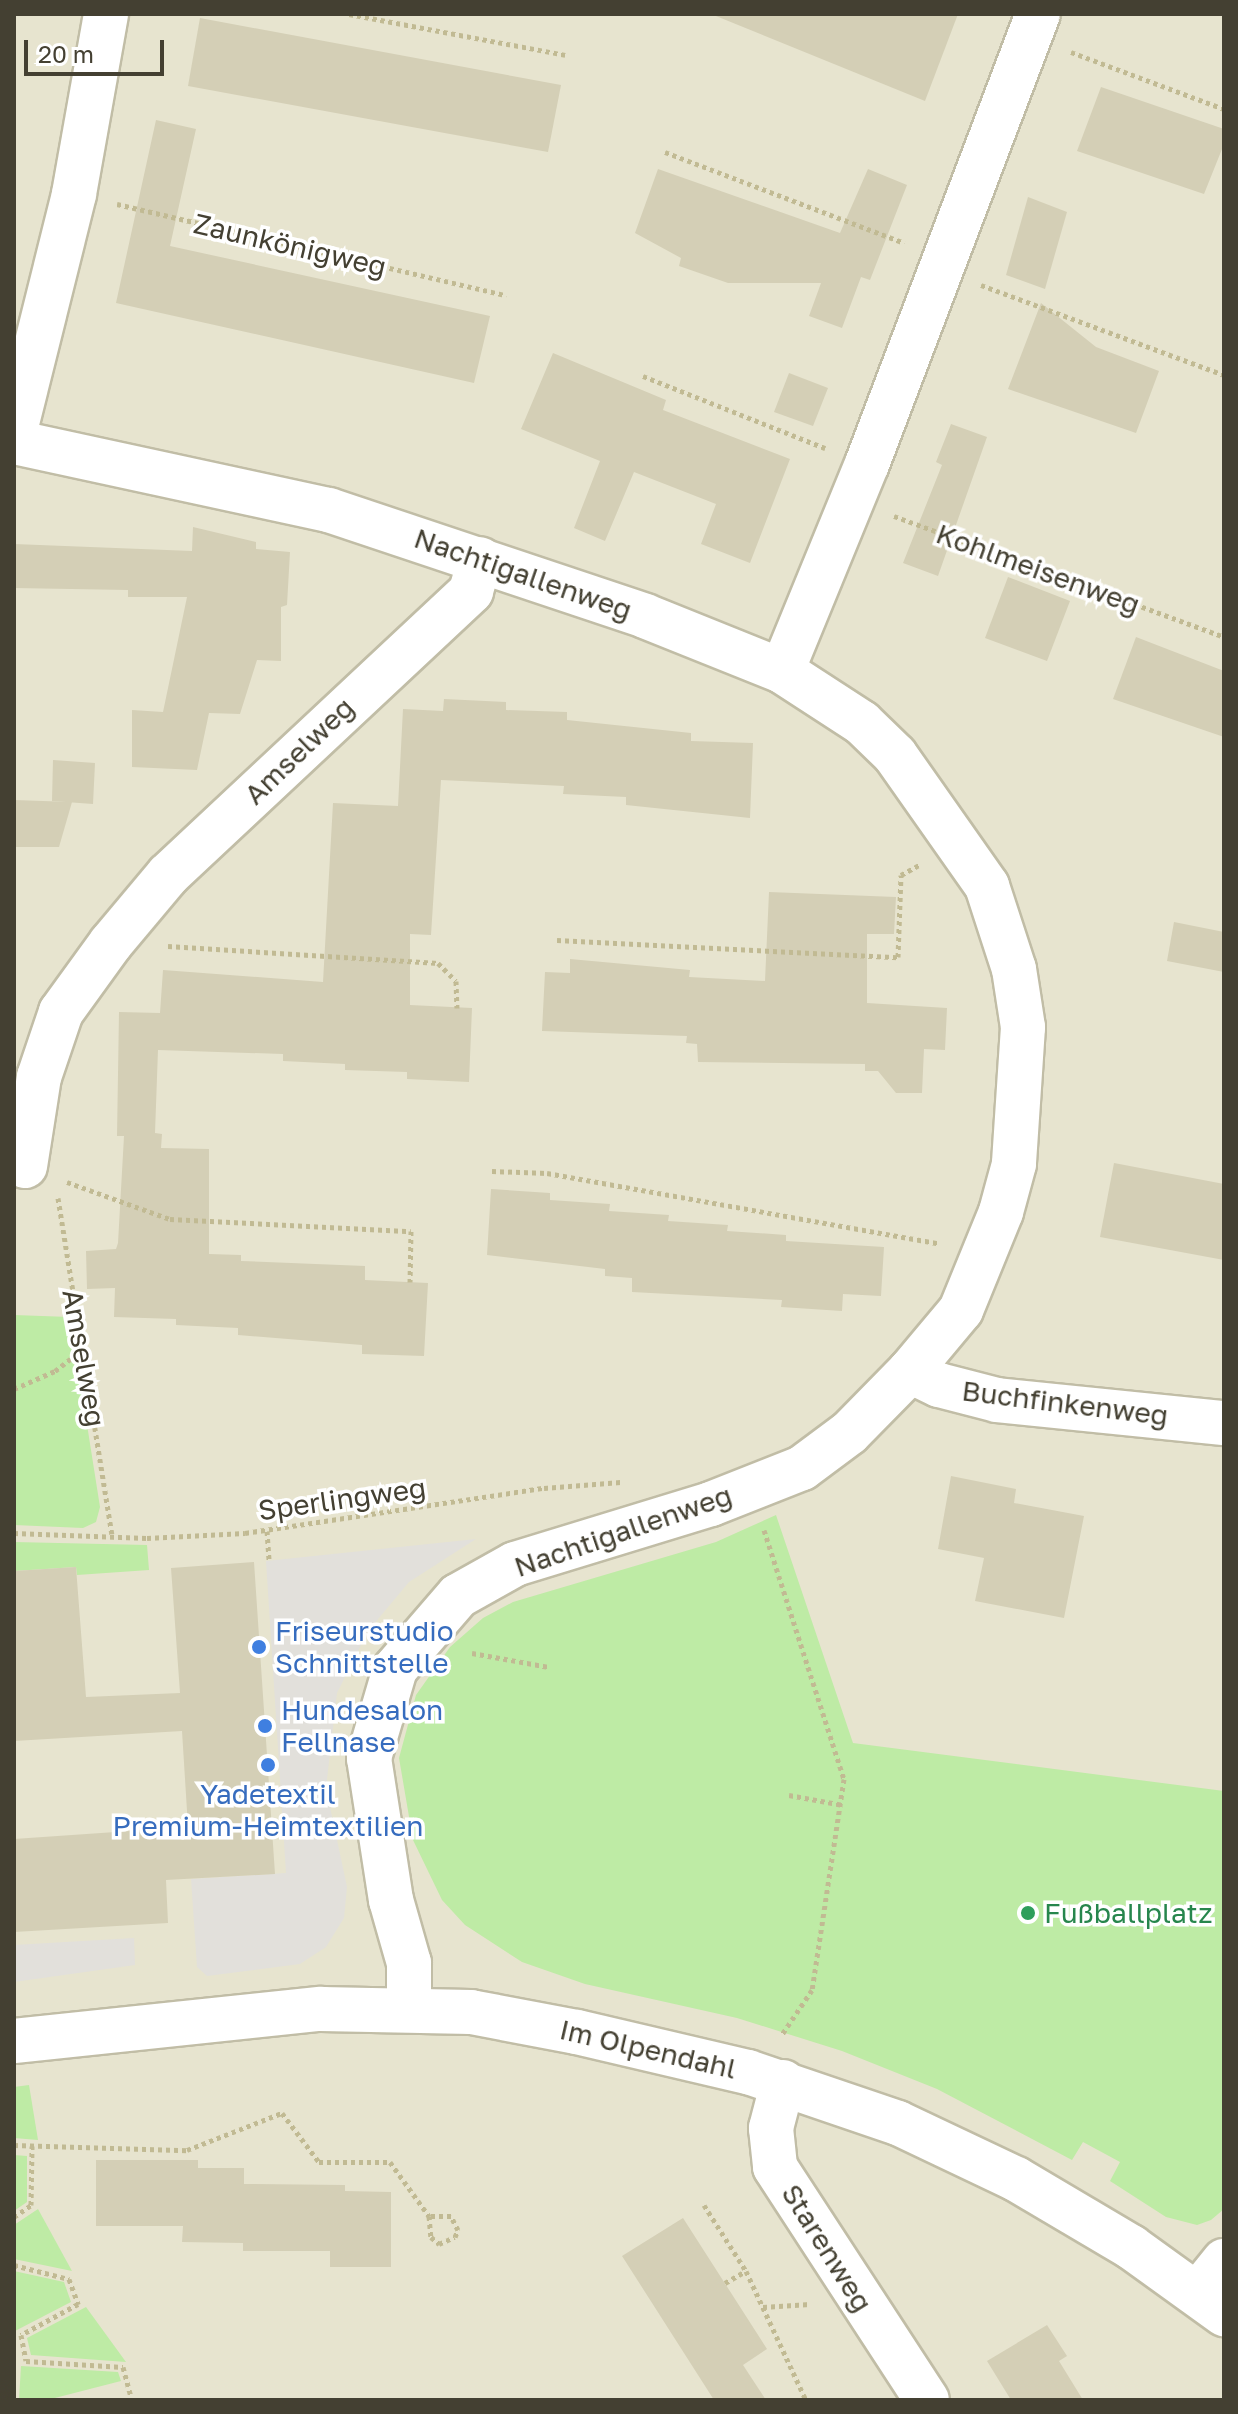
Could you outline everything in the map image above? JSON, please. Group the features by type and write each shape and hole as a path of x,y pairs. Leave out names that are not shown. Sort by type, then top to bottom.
{"street":[{"path":"14,435 74,194 106,14"},
{"path":"782,671 860,483 1037,23"},
{"name":"Nachtigallenweg","path":"14,442 329,510 480,559 782,671 862,723 895,755 959,843 993,901 1014,969 1023,1027 1014,1164 986,1252 961,1310 910,1371 849,1433 802,1468 711,1504 515,1564 458,1596 395,1669 369,1758 391,1900 409,1963 409,2009"},
{"name":"Amselweg","path":"25,1166 39,1077 61,1012 111,943 168,875 471,591 480,559"},
{"name":"Buchfinkenweg","path":"910,1371 939,1385 997,1400 1224,1423"},
{"name":"Im Olpendahl","path":"14,2041 321,2009 409,2009 499,2016 765,2077 898,2123 1016,2179 1216,2289"},
{"name":"Starenweg","path":"765,2077 775,2167 927,2400"}],"path":[{"path":"349,14 565,55"},
{"path":"1037,23 1224,109"},
{"path":"665,152 1224,375"},
{"name":"Zaunkönigweg","path":"74,194 506,295"},
{"name":"Kohlmeisenweg","path":"643,376 860,483 1224,637"},
{"path":"557,940 898,957 901,875 959,843"},
{"path":"111,943 438,963 456,981 457,1008"},
{"path":"492,1171 547,1173 986,1252"},
{"name":"Amselweg","path":"112,1536 58,1199 62,1180 170,1219 411,1231 410,1282"},
{"path":"14,1389 55,1371 83,1349"},
{"name":"Sperlingweg","path":"14,1533 112,1536 267,1531 602,1481 634,1486 648,1522"},
{"path":"761,1522 836,1746 843,1805 812,1990 784,2032 765,2077"},
{"path":"267,1531 269,1561"},
{"path":"462,1650 549,1667"},
{"path":"789,1795 843,1805"},
{"path":"14,2145 187,2150 282,2113 319,2162 390,2162 429,2216 431,2237 439,2244 455,2237 458,2230 451,2216 429,2216"},
{"path":"14,2217 31,2205 32,2146"},
{"path":"704,2205 746,2271 806,2400"},
{"path":"14,2265 69,2279 78,2304 21,2335 26,2361 123,2367 132,2400"},
{"path":"725,2283 746,2271"}],"shaded area":[{"path":"14,14 1224,14 1224,2400 14,2400"},
{"path":"476,1539 409,1582 368,1631 337,1693 326,1788 347,1887 344,1918 326,1947 300,1964 207,1976 197,1967 191,1879 286,1873 266,1561"},
{"path":"134,1938 135,1965 14,1982 14,1945"}],"green space":[{"path":"14,1315 70,1317 100,1507 96,1522 83,1528 14,1525"},
{"path":"776,1515 853,1743 1224,1791 1224,2209 1211,2220 1197,2225 1166,2217 1110,2181 1120,2162 1083,2142 1072,2160 937,2089 842,2051 737,2018 585,1984 522,1962 465,1925 442,1900 413,1840 399,1758 416,1695 450,1647 483,1618 513,1602 716,1542"},
{"path":"14,1542 147,1545 149,1570 77,1575 76,1567 14,1571"},
{"path":"29,2085 38,2140 14,2138 14,2087"},
{"path":"14,2155 27,2156 27,2202 14,2211"},
{"path":"38,2209 72,2271 14,2259 14,2225"},
{"path":"14,2271 64,2282 71,2302 15,2331"},
{"path":"86,2307 126,2362 31,2355 27,2338"},
{"path":"21,2366 118,2372 121,2381 47,2400 19,2400"}],"building":[{"path":"711,14 958,14 925,101"},
{"path":"200,18 561,85 548,152 188,86"},
{"path":"1101,87 1224,129 1224,144 1204,194 1077,151"},
{"path":"156,120 196,129 170,246 490,316 474,383 116,303"},
{"path":"658,169 840,233 868,169 907,185 870,280 861,277 842,328 809,316 821,283 728,283 679,266 681,258 635,233"},
{"path":"1028,197 1067,212 1045,289 1006,275"},
{"path":"1041,303 1096,347 1159,371 1136,433 1008,389"},
{"path":"553,353 666,400 663,410 790,459 750,563 701,544 716,504 634,472 605,541 574,528 600,461 521,429"},
{"path":"789,373 828,388 813,426 774,412"},
{"path":"951,424 987,437 938,576 903,563 942,465 936,462"},
{"path":"193,527 256,542 256,549 290,552 287,605 281,607 281,661 257,660 240,714 209,713 197,770 132,767 132,710 163,712 187,597 128,597 128,590 14,588 14,544 192,551"},
{"path":"1008,577 1070,601 1047,661 985,638"},
{"path":"1136,637 1224,671 1224,737 1113,699"},
{"path":"444,699 506,702 506,710 567,712 567,720 691,733 691,741 753,743 750,818 626,805 626,797 563,794 564,786 441,780 431,935 410,934 410,1005 472,1008 469,1082 407,1079 407,1072 345,1070 345,1064 283,1061 283,1054 158,1050 155,1133 162,1134 161,1148 209,1149 209,1254 241,1255 241,1261 365,1266 365,1280 428,1283 424,1356 362,1354 362,1345 238,1335 238,1328 176,1325 176,1319 114,1317 115,1288 87,1289 86,1251 116,1249 118,1243 124,1136 117,1136 119,1012 160,1013 163,970 323,982 333,803 398,806 403,709 443,711"},
{"path":"53,760 95,763 93,804 52,801"},
{"path":"14,800 72,802 59,847 14,847"},
{"path":"769,892 896,897 894,934 867,934 867,1003 947,1008 945,1050 924,1049 922,1093 896,1093 878,1071 865,1071 865,1064 698,1062 697,1044 686,1043 687,1036 542,1031 545,972 570,973 570,959 690,970 689,977 765,981"},
{"path":"1174,922 1224,932 1224,972 1167,961"},
{"path":"1114,1163 1224,1184 1224,1260 1100,1237"},
{"path":"491,1189 550,1193 550,1200 610,1204 609,1211 669,1215 668,1221 728,1225 727,1231 786,1235 786,1241 884,1247 881,1296 843,1294 842,1311 781,1307 782,1300 632,1292 632,1278 605,1276 605,1269 487,1255"},
{"path":"951,1476 1016,1489 1014,1503 1084,1516 1064,1618 975,1601 984,1558 938,1549"},
{"path":"254,1562 275,1874 166,1880 168,1923 14,1932 14,1839 188,1827 182,1731 14,1741 14,1571 76,1567 86,1697 180,1693 171,1568"},
{"path":"96,2160 198,2160 198,2168 244,2168 244,2184 345,2185 345,2191 391,2192 391,2267 330,2267 330,2251 243,2251 243,2243 182,2242 183,2226 96,2226"},
{"path":"683,2218 767,2349 743,2365 766,2400 714,2400 622,2256"},
{"path":"1047,2325 1067,2356 1059,2361 1083,2400 1011,2400 987,2361"}],"place":[{"name":"Friseurstudio Schnittstelle","path":"259,1647"},
{"name":"Hundesalon Fellnase","path":"265,1726"},
{"name":"Yadetextil Premium-Heimtextilien","path":"268,1765"},
{"name":"Fußballplatz","path":"1028,1913"}]}
